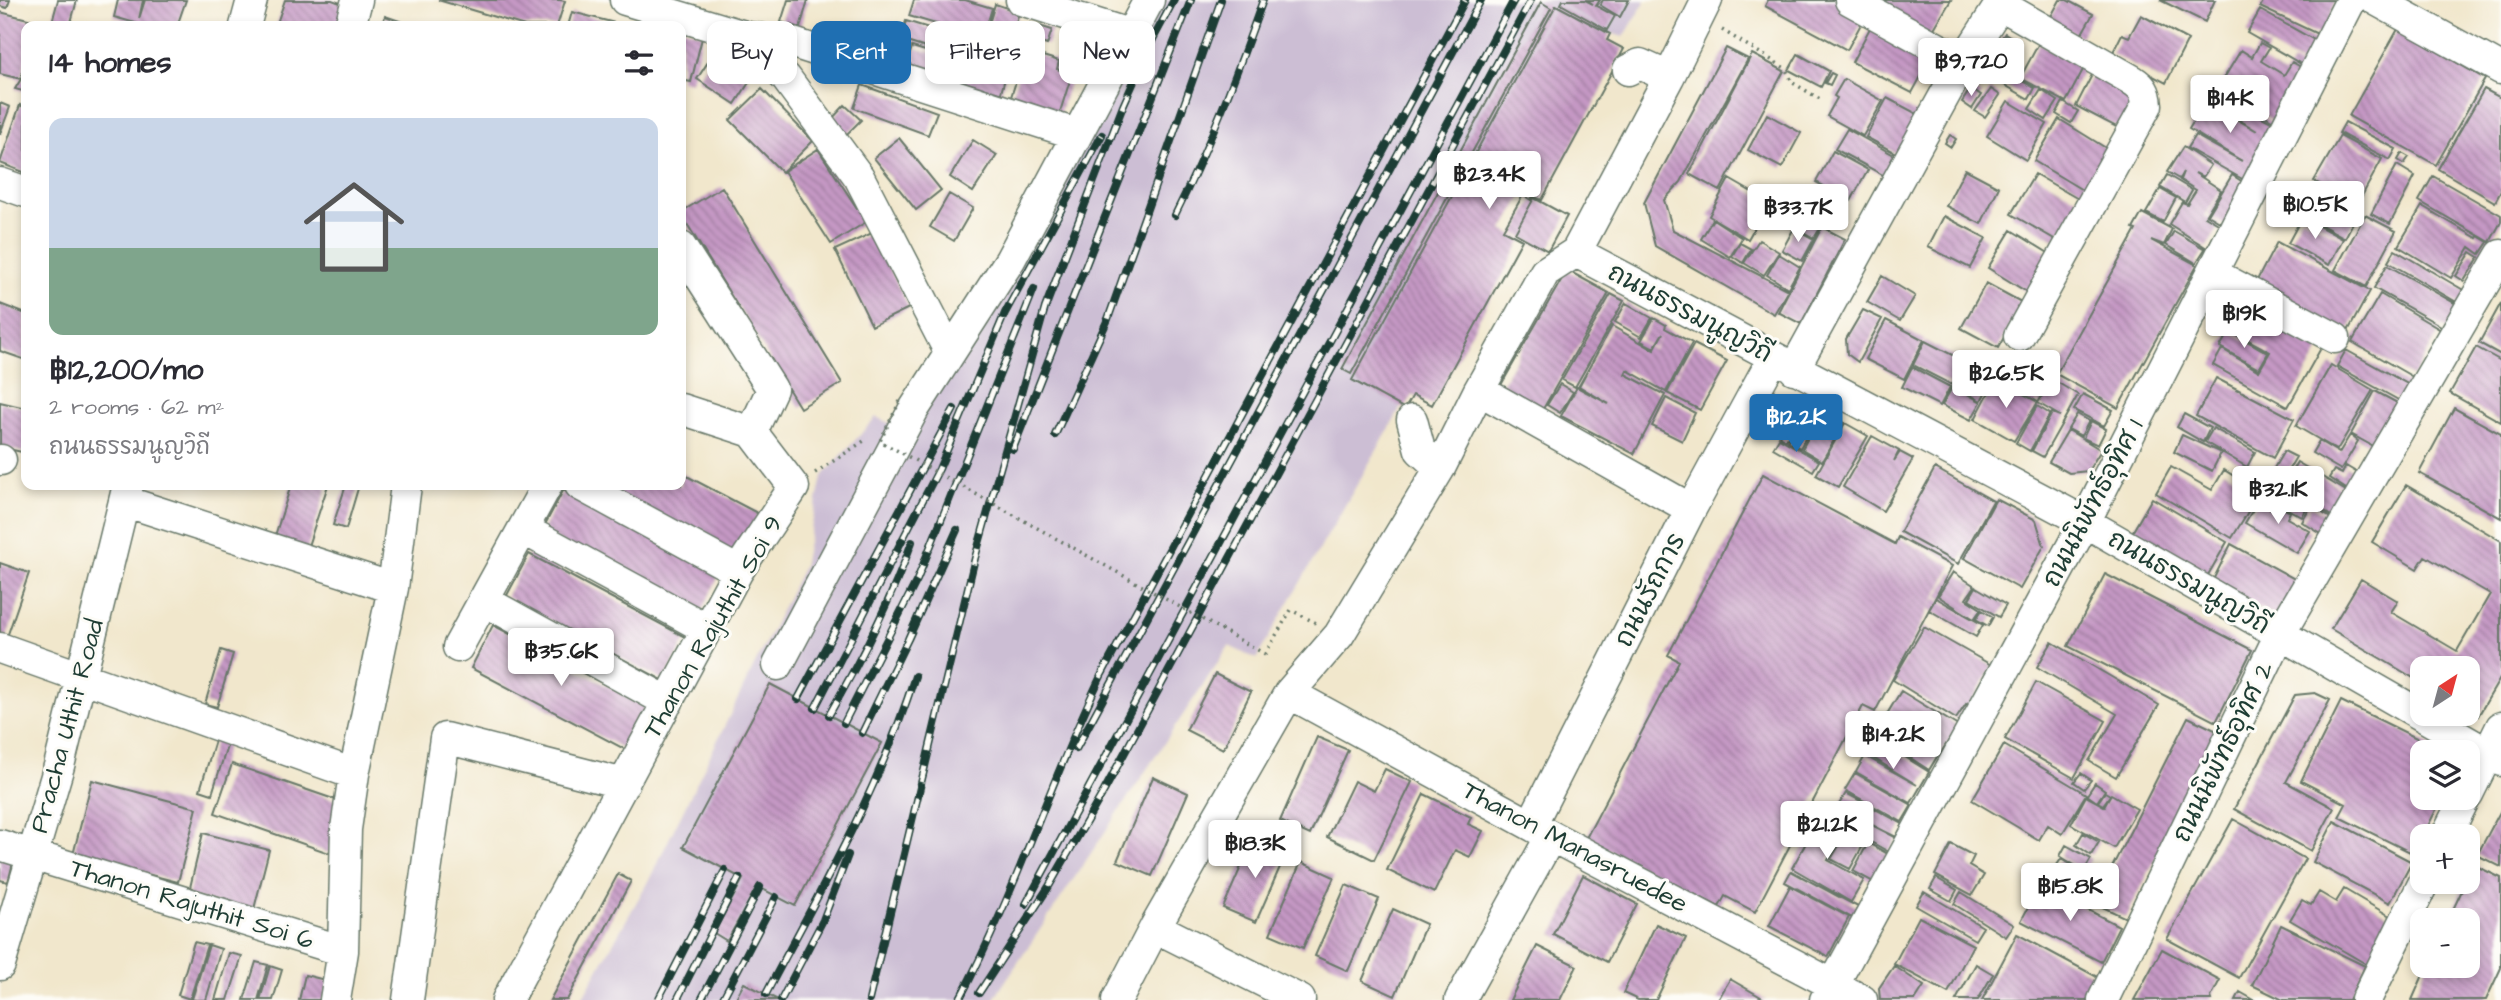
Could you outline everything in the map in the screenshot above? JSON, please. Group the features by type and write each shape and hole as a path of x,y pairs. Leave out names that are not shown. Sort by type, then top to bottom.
{"street":[{"path":"246,21 252,0"},
{"path":"352,21 357,0"},
{"path":"625,0 707,25"},
{"path":"1021,0 1088,21"},
{"path":"1139,21 1149,0"},
{"path":"1850,0 1963,62"},
{"name":"ถนนนิพัทธ์อุทิศ 1","path":"1829,992 2085,522 2351,0"},
{"path":"2376,0 2501,69"},
{"path":"2002,3 2132,80 2147,93 2147,105 2019,336"},
{"name":"ถนนรัถการ","path":"1460,1000 1691,509 1784,363 1963,62 2002,3"},
{"path":"1117,1000 1289,693 1339,635 1440,468 1479,390 1545,272 1576,253 1703,8"},
{"path":"797,44 1076,134"},
{"path":"1628,70 1640,64 1669,77"},
{"path":"790,84 859,177 949,351"},
{"path":"778,665 897,442 949,351 1010,260 1104,84"},
{"path":"0,183 21,190"},
{"name":"ถนนธรรมนูญวิถี","path":"1576,253 2085,522 2280,634 2496,747"},
{"path":"686,255 772,390 752,432 686,411"},
{"name":"ถนนนิพัทธ์อุทิศ 2","path":"2103,1000 2280,634 2501,255"},
{"path":"2211,273 2336,338"},
{"path":"1479,390 1691,509"},
{"path":"1412,420 1420,450 1440,468"},
{"name":"Thanon Rajuthit Soi 9","path":"507,1000 738,571 794,487 752,432"},
{"path":"335,1000 343,951 346,829 354,774 393,588 405,490"},
{"path":"458,647 544,490"},
{"path":"589,490 738,571"},
{"path":"126,493 393,588"},
{"name":"Pracha Uthit Road","path":"0,965 59,766 126,493"},
{"path":"523,529 707,629"},
{"path":"484,600 668,702"},
{"path":"0,648 354,774"},
{"name":"Thanon Manasruedee","path":"1289,693 1829,992 1862,1000"},
{"path":"408,1000 445,738 624,784"},
{"path":"2480,773 2496,747"},
{"name":"Thanon Rajuthit Soi 6","path":"0,845 343,951"},
{"path":"2369,999 2418,894"},
{"path":"1156,927 1300,1000"}],"path":[{"path":"1703,8 1785,68 1793,83 1820,99"},
{"path":"900,401 880,441 1265,654 1292,610"},
{"path":"794,487 877,432 897,442"}],"shaded area":[{"path":"1144,0 1646,0 1624,37 1603,31 1391,426 1256,659 1229,646 993,1000 581,1000 649,880 803,566 822,477 876,417 908,432 1098,84 1155,84 1155,21 1133,21"}],"building":[{"path":"0,0 10,0 7,8 0,6"},
{"path":"58,0 77,0 71,21 52,21"},
{"path":"118,0 143,0 139,19 145,0 186,0 179,21 128,21 114,17"},
{"path":"285,0 332,0 346,5 341,21 278,21"},
{"path":"438,0 565,1 559,21 508,21"},
{"path":"788,0 808,0 800,28 797,27 797,21 781,21"},
{"path":"914,0 965,0 992,8 988,21 926,21 909,16"},
{"path":"1563,0 1585,0 1593,4 1587,0 1600,0 1596,6 1615,16 1607,30 1561,4"},
{"path":"1603,0 1629,0 1620,17 1600,5"},
{"path":"1768,0 1843,0 1867,13 1847,50 1765,6"},
{"path":"1885,0 1951,0 1929,37 1880,8"},
{"path":"2060,0 2067,0 2093,14 2080,37 2049,20"},
{"path":"2160,0 2215,0 2205,22"},
{"path":"2264,0 2335,0 2324,37 2260,7"},
{"path":"1541,2 1551,8 1351,374 1342,369"},
{"path":"995,4 1019,12 1016,21 990,21"},
{"path":"1556,5 1610,34 1607,40 1624,49 1542,200 1533,196 1531,200 1523,195 1503,230 1522,240 1432,405 1413,395 1405,409 1352,380"},
{"path":"2260,10 2316,41 2303,65 2247,33"},
{"path":"0,12 36,21 21,21 21,79 0,74"},
{"path":"572,12 607,21 569,21"},
{"path":"2141,15 2188,40 2166,83 2112,54 2122,34 2129,37"},
{"path":"385,16 400,21 384,21"},
{"path":"911,23 925,27 925,48 911,43"},
{"path":"1871,26 1931,58 1912,93 1852,62"},
{"path":"1045,28 1052,30 1045,44"},
{"path":"686,29 703,34 691,82 686,81"},
{"path":"2398,29 2485,79 2436,165 2349,116"},
{"path":"2005,33 2017,41 2000,66 1988,59"},
{"path":"2039,43 2085,66 2066,102 2020,78"},
{"path":"2260,43 2269,48 2261,61 2284,75 2292,62 2308,71 2277,123 2218,88 2241,50 2252,57"},
{"path":"912,47 925,51 925,77 911,73"},
{"path":"1726,48 1748,59 1681,182 1664,200 1673,230 1788,290 1774,314 1655,246 1644,203"},
{"path":"1752,54 1784,71 1720,191 1689,174"},
{"path":"1798,54 1829,71 1821,87 1789,70"},
{"path":"1045,57 1059,61 1059,84 1069,84 1059,115 1010,100 1015,84 1045,84"},
{"path":"707,64 707,84 748,84 735,104 697,79"},
{"path":"2002,70 2035,88 2029,99 1996,80"},
{"path":"2094,71 2142,96 2124,131 2076,106"},
{"path":"1831,73 1835,75 1830,85 1825,83"},
{"path":"21,79 21,91 15,89"},
{"path":"1844,79 1883,101 1863,136 1827,116"},
{"path":"947,84 1003,84 999,100"},
{"path":"862,85 937,112 928,135 854,108"},
{"path":"1971,88 1981,95 1972,109 1962,102"},
{"path":"762,89 813,141 782,172 730,120"},
{"path":"1991,89 2000,95 1985,117 1975,111"},
{"path":"2213,89 2246,108 2238,120 2257,131 2241,121 2247,109 2277,125 2246,181 2187,148 2195,135 2242,161 2189,129"},
{"path":"2484,89 2501,98 2501,191 2495,202 2438,169"},
{"path":"2041,90 2058,101 2046,120 2029,109"},
{"path":"1887,98 1921,116 1899,155 1866,137"},
{"path":"2008,101 2047,124 2026,160 1987,136"},
{"path":"2063,102 2078,111 2071,123 2056,114"},
{"path":"0,103 10,107 0,134"},
{"path":"20,105 21,171 0,163"},
{"path":"845,105 861,120 846,135 830,121"},
{"path":"1767,114 1801,133 1782,168 1748,150"},
{"path":"2059,119 2114,153 2089,194 2034,161"},
{"path":"2345,122 2396,149 2390,160 2339,133"},
{"path":"1847,129 1901,159 1890,179 1835,149"},
{"path":"1950,135 1956,139 1951,147 1945,143"},
{"path":"2340,136 2382,159 2357,205 2314,181"},
{"path":"899,138 941,190 916,210 874,158"},
{"path":"973,140 997,155 973,192 950,177"},
{"path":"2183,147 2211,165 2203,177 2195,173 2221,190 2205,216 2220,225 2207,248 2169,224 2182,202 2187,204 2196,190 2180,180 2183,172 2179,179 2167,172"},
{"path":"818,149 866,222 831,244 784,171"},
{"path":"1833,151 1868,170 1851,201 1816,182"},
{"path":"2402,153 2409,157 2404,164 2398,160"},
{"path":"2397,165 2415,176 2390,224 2371,214"},
{"path":"1965,169 1999,187 1981,224 1946,206"},
{"path":"2035,174 2080,200 2056,240 2011,214"},
{"path":"2167,175 2192,190 2185,202 2160,187"},
{"path":"2232,175 2252,188 2228,227 2208,215"},
{"path":"2433,176 2501,215 2501,222 2490,242 2419,201"},
{"path":"1729,179 1769,202 1748,239 1709,216"},
{"path":"722,187 842,383 800,408 686,222 686,209"},
{"path":"2318,188 2359,211 2345,238 2303,215"},
{"path":"2160,189 2176,198 2163,222 2146,213"},
{"path":"949,194 973,208 954,241 930,227"},
{"path":"1534,198 1567,216 1548,251 1515,233"},
{"path":"2422,206 2488,242 2480,254 2470,247 2451,278 2398,246"},
{"path":"2142,213 2172,229 2164,245 2151,240 2197,265 2118,408 2056,374 2136,230 2133,229"},
{"path":"1800,214 1821,227 1814,238 1793,226"},
{"path":"2365,215 2396,231 2366,287 2335,270"},
{"path":"1944,216 1986,238 1970,268 1928,247"},
{"path":"2302,217 2343,239 2329,265 2288,243"},
{"path":"1713,219 1742,238 1730,257 1701,239"},
{"path":"1822,227 1845,239 1801,324 1778,312"},
{"path":"1794,228 1814,239 1802,261 1782,250"},
{"path":"2011,230 2050,254 2027,292 1988,268"},
{"path":"2174,231 2205,249 2196,263 2166,245"},
{"path":"872,233 909,308 872,326 835,250"},
{"path":"1759,240 1779,252 1764,275 1744,263"},
{"path":"2277,242 2370,291 2347,333 2255,284"},
{"path":"1740,243 1751,249 1743,263 1732,256"},
{"path":"2395,250 2472,295 2465,307 2388,262"},
{"path":"2471,252 2479,257 2464,281 2456,276"},
{"path":"1779,254 1800,267 1788,288 1767,275"},
{"path":"2387,265 2463,308 2450,331 2374,288"},
{"path":"1567,270 1609,293 1543,409 1501,385"},
{"path":"1882,276 1915,296 1900,321 1867,302"},
{"path":"1986,283 2023,303 1998,348 1961,328"},
{"path":"1611,294 1624,301 1575,387 1562,380"},
{"path":"2380,294 2441,330 2413,377 2352,342"},
{"path":"2254,301 2325,341 2288,407 2213,365 2222,349 2259,371 2270,352 2236,333"},
{"path":"1626,303 1652,318 1641,337 1615,322"},
{"path":"2501,303 2501,355 2479,343"},
{"path":"0,304 21,312 21,358 0,351"},
{"path":"1863,310 1882,319 1858,362 1847,354 1846,339"},
{"path":"1654,318 1666,325 1665,328 1692,343 1666,392 1627,370 1625,374 1665,395 1634,454 1561,416 1577,387 1609,404 1579,386 1612,326 1654,350 1663,333 1654,348 1641,341"},
{"path":"1886,320 1924,340 1904,379 1865,359"},
{"path":"2229,331 2268,353 2259,369 2220,347"},
{"path":"1925,341 1964,361 1952,385 1913,365"},
{"path":"1694,344 1727,361 1700,410 1667,393"},
{"path":"2476,347 2501,361 2501,422 2450,393"},
{"path":"2346,350 2411,386 2402,402 2337,366"},
{"path":"1966,362 1993,377 1981,401 1954,385"},
{"path":"2331,365 2373,390 2337,450 2296,426"},
{"path":"1912,367 1950,387 1940,406 1902,387"},
{"path":"2216,378 2294,419 2273,458 2196,416"},
{"path":"1996,379 2038,402 2014,441 1975,419"},
{"path":"2052,379 2078,395 2043,457 2032,451 2052,413 2060,416 2038,403"},
{"path":"1560,384 1573,392 1560,413 1547,405"},
{"path":"1953,386 1981,402 1971,420 1942,405"},
{"path":"2375,391 2401,405 2378,449 2351,434"},
{"path":"2083,394 2113,410 2104,426 2074,410"},
{"path":"1666,398 1695,413 1682,441 1652,426"},
{"path":"0,402 21,407 21,452 0,447"},
{"path":"1802,403 1812,409 1800,430 1790,424"},
{"path":"1816,406 1844,423 1822,461 1802,449 1809,436 1801,431"},
{"path":"2037,406 2050,414 2030,451 2016,443"},
{"path":"2454,408 2501,434 2501,518 2419,473"},
{"path":"2077,414 2089,421 2081,436 2068,429"},
{"path":"2184,414 2210,428 2203,442 2177,427"},
{"path":"2091,421 2106,429 2098,445 2083,438"},
{"path":"1845,423 1868,436 1838,487 1816,475"},
{"path":"1786,425 1793,429 1786,440 1779,436"},
{"path":"2213,428 2255,452 2247,467 2205,442"},
{"path":"1794,430 1799,432 1798,435 1800,433 1806,437 1800,448 1788,441"},
{"path":"2068,430 2101,450 2088,471 2069,473 2049,462"},
{"path":"2182,435 2221,453 2212,471 2174,452"},
{"path":"2350,435 2358,441 2341,470 2312,453 2319,441 2339,453"},
{"path":"1872,436 1899,451 1894,461 1900,452 1913,459 1883,511 1843,487"},
{"path":"1779,438 1819,461 1813,471 1773,448"},
{"path":"2284,451 2296,457 2286,474 2274,468"},
{"path":"2297,462 2351,494 2336,519 2312,504 2315,498 2286,481"},
{"path":"2346,466 2361,475 2351,492 2329,478 2334,470 2342,474"},
{"path":"2171,467 2212,490 2224,470 2260,492 2232,538 2156,493"},
{"path":"1935,468 1993,501 1958,564 1900,532"},
{"path":"1763,474 1895,544 1898,537 1952,566 1875,712 1863,706 1755,912 1725,896 1719,907 1586,838 1679,661 1668,655"},
{"path":"2272,475 2312,499 2302,517 2261,494"},
{"path":"686,476 759,514 736,557 609,490 686,490"},
{"path":"2406,485 2501,541 2501,677 2480,713 2480,656 2410,656 2410,676 2331,629 2361,579 2398,601 2391,612 2457,651 2490,594 2425,556 2417,569 2372,542"},
{"path":"289,490 326,490 307,549 274,539"},
{"path":"344,490 358,490 346,529 333,525"},
{"path":"566,490 721,572 699,616 541,532"},
{"path":"2152,498 2227,542 2204,582 2129,538"},
{"path":"1996,499 2036,520 2044,546 2020,589 1964,558"},
{"path":"2258,501 2271,509 2274,503 2290,512 2287,518 2310,531 2297,553 2245,523"},
{"path":"2311,506 2337,522 2326,537 2302,522"},
{"path":"2231,544 2302,583 2283,620 2211,584"},
{"path":"529,554 687,638 664,681 506,597"},
{"path":"0,563 29,573 7,637 0,634"},
{"path":"1953,572 1975,586 1966,599 1981,609 1974,619 1938,596"},
{"path":"2105,574 2252,650 2216,722 2068,646"},
{"path":"1976,587 2006,605 1999,617 1969,599"},
{"path":"1936,598 1983,625 1976,637 1929,610"},
{"path":"1982,610 1993,617 1988,626 1976,619"},
{"path":"493,625 651,709 628,751 471,668"},
{"path":"1924,627 1993,666 1969,705 1966,704 1956,719 1893,680"},
{"path":"2052,642 2159,705 2116,777 2089,761 2117,714 2037,667"},
{"path":"221,650 233,654 217,707 205,704"},
{"path":"1215,674 1251,692 1223,749 1186,730"},
{"path":"2036,682 2106,721 2074,778 2005,739"},
{"path":"770,684 882,743 795,906 757,886 727,941 714,933 743,879 683,847"},
{"path":"1901,691 1958,726 1940,754 1884,719"},
{"path":"2315,693 2330,700 2286,782 2334,808 2311,851 2234,809 2295,695"},
{"path":"2341,701 2421,740 2410,740 2410,810 2436,810 2429,824 2410,824 2410,852 2339,817 2346,804 2301,781"},
{"path":"2188,717 2219,732 2126,918 2094,903"},
{"path":"1884,721 1938,755 1929,770 1875,735"},
{"path":"216,737 229,740 212,794 200,790"},
{"path":"1317,737 1348,750 1310,835 1280,821"},
{"path":"1875,738 1929,772 1911,803 1856,772 1865,756 1917,785 1865,753"},
{"path":"2004,745 2086,794 2062,834 2048,825 2039,840 1972,800"},
{"path":"232,764 345,803 329,853 215,813"},
{"path":"1385,769 1412,782 1374,860 1327,837 1354,781 1374,791"},
{"path":"1855,773 1912,805 1902,822 1845,790"},
{"path":"2081,773 2091,780 2084,789 2074,782"},
{"path":"1153,777 1188,793 1152,876 1117,861"},
{"path":"92,780 197,808 178,882 73,855"},
{"path":"2095,783 2105,790 2097,802 2087,795"},
{"path":"2105,792 2110,795 2103,805 2098,802"},
{"path":"1846,793 1903,824 1896,837 1872,825 1897,838 1889,852 1830,819"},
{"path":"1424,794 1471,817 1468,824 1483,831 1470,857 1455,850 1434,893 1387,870"},
{"path":"2111,794 2137,809 2114,848 2071,824 2086,796 2104,806"},
{"path":"2501,810 2501,867 2480,856 2480,849"},
{"path":"1821,816 1845,830 1828,860 1864,880 1851,902 1792,868"},
{"path":"2233,819 2305,859 2239,978 2167,939"},
{"path":"2334,821 2410,861 2410,866 2390,903 2313,862"},
{"path":"1847,832 1865,842 1850,869 1831,859"},
{"path":"203,833 269,850 253,913 188,896"},
{"path":"2083,833 2099,842 2091,855 2076,845"},
{"path":"1254,837 1287,851 1256,922 1223,908"},
{"path":"1868,843 1890,855 1875,883 1853,871"},
{"path":"1951,844 1974,856 1969,866 1984,875 1972,895 1935,875"},
{"path":"2066,845 2091,859 2084,871 2060,856"},
{"path":"0,855 14,859 8,882 0,880"},
{"path":"2061,859 2082,872 2074,884 2053,871"},
{"path":"1301,862 1334,877 1303,948 1270,934"},
{"path":"2480,868 2501,878 2501,968 2486,1000 2412,1000 2422,978 2480,978 2480,908 2454,908 2460,894 2480,894"},
{"path":"1791,871 1858,907 1852,918 1785,882"},
{"path":"618,874 631,881 567,1000 550,1000"},
{"path":"1583,875 1637,904 1607,962 1553,934"},
{"path":"1936,878 1957,890 1951,901 1930,889"},
{"path":"1346,885 1379,899 1348,971 1315,956"},
{"path":"2040,885 2119,926 2101,962 2021,921"},
{"path":"1790,886 1849,917 1828,957 1769,926"},
{"path":"2344,889 2400,922 2373,968 2290,920 2302,900 2311,905 2319,892 2336,902"},
{"path":"1924,892 1983,927 1975,940 1916,906"},
{"path":"1961,892 2014,925 2006,937 1954,904"},
{"path":"1393,909 1426,924 1395,996 1362,981"},
{"path":"1919,917 1973,945 1948,993 1894,964"},
{"path":"1656,924 1686,938 1656,1000 1638,1000 1623,993"},
{"path":"2281,925 2365,966 2349,1000 2283,1000 2252,985"},
{"path":"2017,934 2099,978 2087,1000 1982,1000"},
{"path":"194,942 207,945 190,999 178,995"},
{"path":"209,945 221,949 206,1000 192,999"},
{"path":"1537,946 1577,966 1560,1000 1510,1000"},
{"path":"2162,949 2220,980 2212,1000 2134,1000"},
{"path":"229,953 242,956 228,1000 215,1000"},
{"path":"256,962 268,965 258,1000 244,1000"},
{"path":"1976,964 1993,974 1978,1000 1956,1000"},
{"path":"270,966 282,970 273,1000 260,1000"},
{"path":"1894,966 1924,986 1915,1000 1880,1000 1879,988"},
{"path":"305,975 329,981 324,1000 299,1000"},
{"path":"1730,979 1766,1000 1718,1000"},
{"path":"744,983 778,1000 735,1000"},
{"path":"2240,992 2254,1000 2236,1000"}],"railway":[{"path":"869,1000 975,558 1045,308 1123,106 1174,0"},
{"path":"1013,449 1191,0"},
{"path":"1055,435 1108,319 1221,0"},
{"path":"1175,215 1222,109 1263,0"},
{"path":"959,1000 998,920 1102,674 1465,0"},
{"path":"1076,749 1481,0"},
{"path":"1026,904 1514,0"},
{"path":"979,993 1048,888 1104,791 1531,0"},
{"path":"815,708 939,469 1005,313 1102,135"},
{"path":"844,723 917,580 1034,289"},
{"path":"798,699 954,409"},
{"path":"862,733 957,530"},
{"path":"829,715 874,630 912,542"},
{"path":"766,994 867,799 901,718 915,676"},
{"path":"781,1000 823,920 848,855"},
{"path":"658,1000 725,870"},
{"path":"677,1000 739,878"},
{"path":"701,1000 760,887"},
{"path":"722,1000 776,897"}]}
